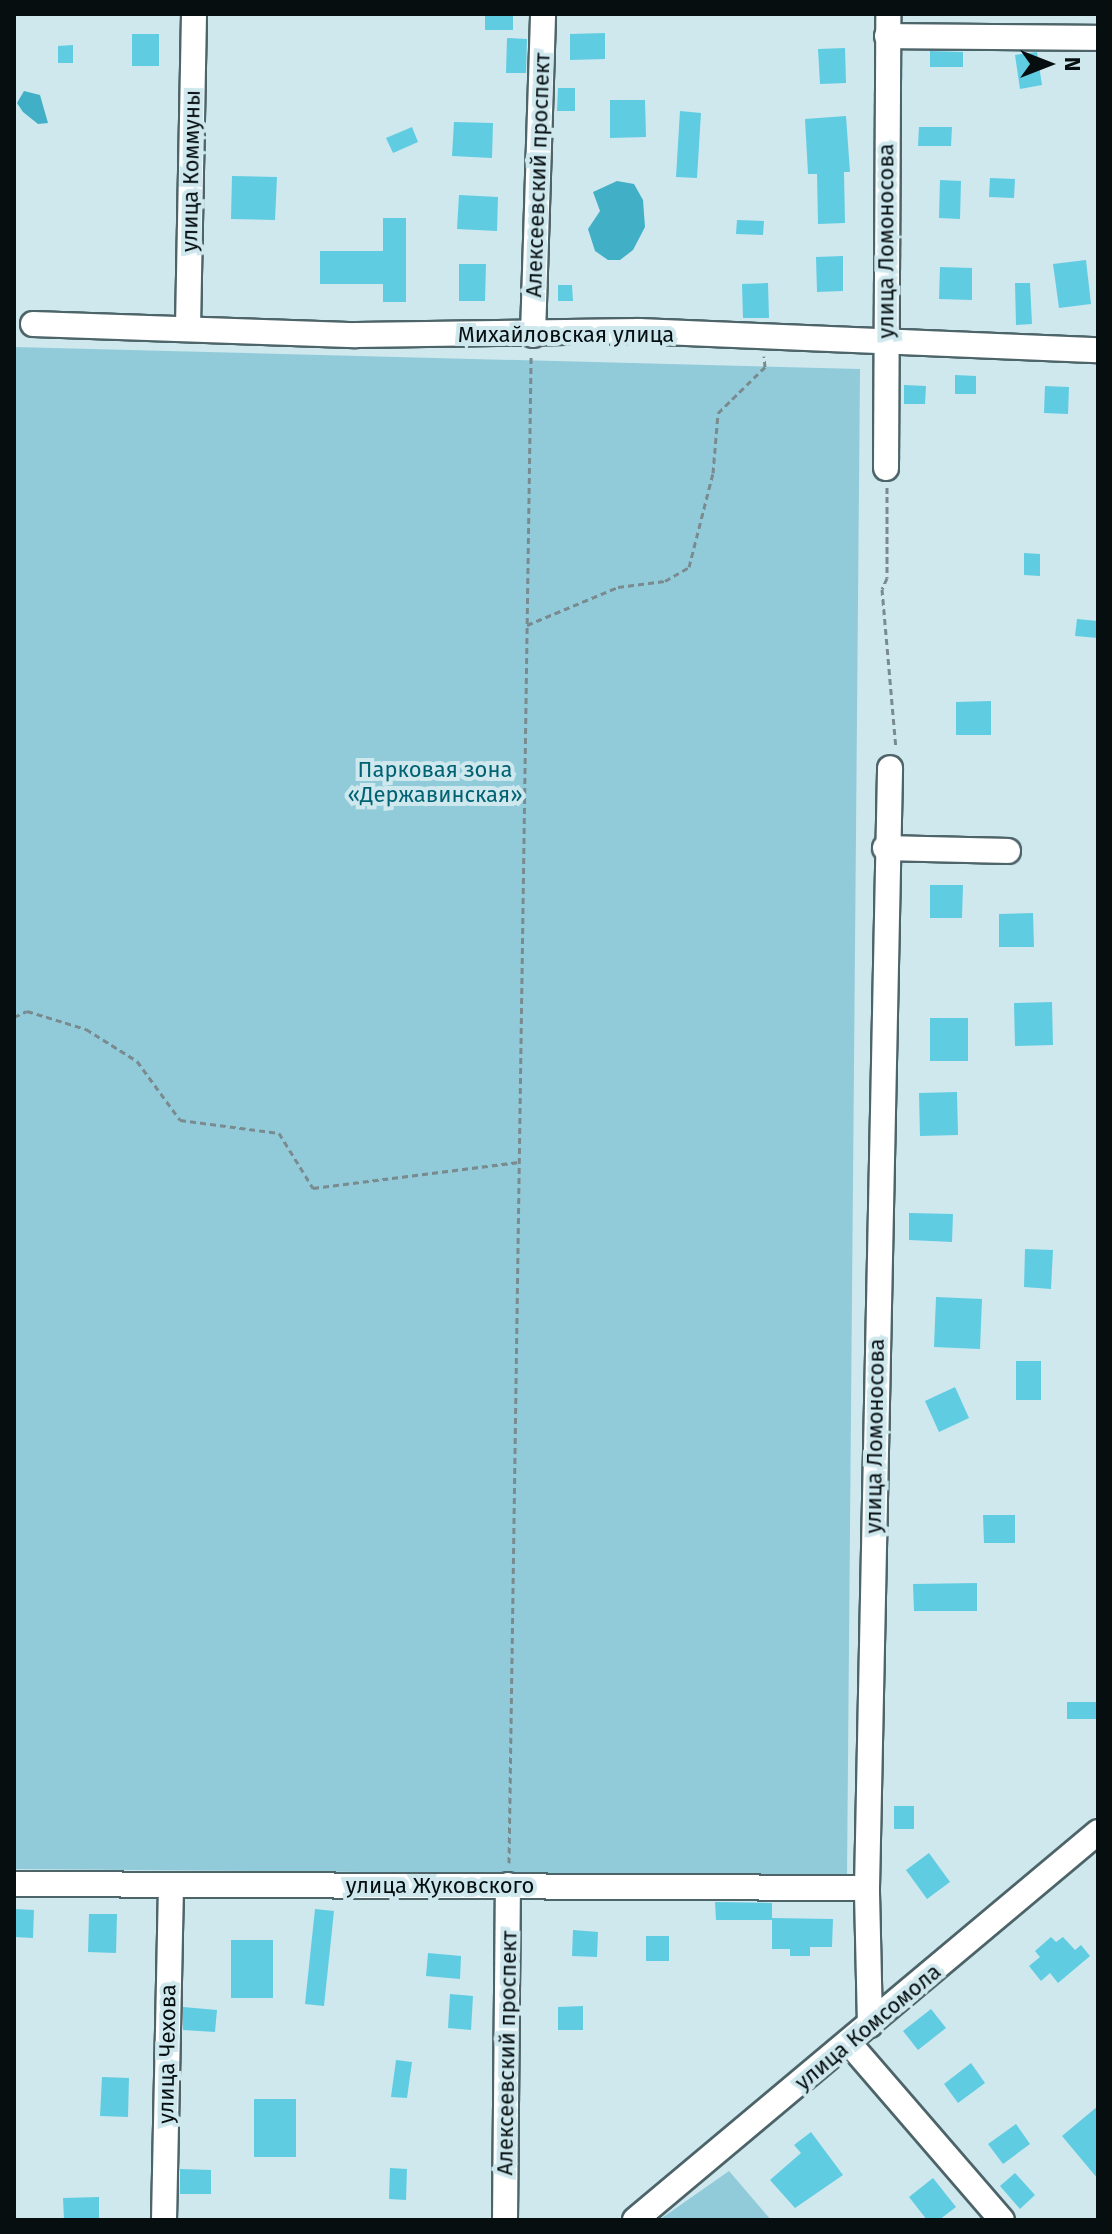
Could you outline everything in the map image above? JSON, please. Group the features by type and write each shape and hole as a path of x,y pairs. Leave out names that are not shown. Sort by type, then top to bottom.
{"street":[{"name":"улица Коммуны","path":"188,327 194,14"},
{"name":"Алексеевский проспект","path":"532,335 543,14"},
{"path":"888,25 1098,38"},
{"name":"улица Ломоносова","path":"886,468 888,25"},
{"name":"Михайловская улица","path":"33,324 532,335 639,331 763,340 1098,350"},
{"name":"улица Ломоносова","path":"870,2025 867,1888 885,848 890,768"},
{"path":"885,848 1008,851"},
{"name":"улица Комсомола","path":"635,2220 1098,1832"},
{"name":"улица Жуковского","path":"14,1884 867,1888"},
{"name":"Алексеевский проспект","path":"505,2220 508,1885"},
{"name":"улица Чехова","path":"164,2220 171,1887"},
{"path":"849,2043 997,2218"}],"path":[{"path":"508,1885 532,335"},
{"path":"527,625 618,587 665,581 689,567 713,473 718,413 765,367 763,340"},
{"path":"886,468 883,557 888,702 897,739 890,768"},
{"path":"14,1017 27,1011 86,1029 137,1061 180,1120 279,1133 313,1188 519,1162"}],"green space":[{"name":"Парковая зона «Державинская»","path":"14,347 860,369 847,1876 14,1869"},
{"path":"729,2171 771,2220 659,2220"}],"shaded area":[{"path":"24,91 40,95 48,123 38,124 23,112 17,103"},
{"path":"617,181 634,184 643,200 645,227 633,250 620,260 608,260 595,251 588,229 600,211 593,192"}],"building":[{"path":"485,14 513,14 513,30 485,30"},
{"path":"605,33 605,59 570,60 570,34"},
{"path":"132,34 159,34 159,66 132,66"},
{"path":"507,38 527,39 526,73 506,73"},
{"path":"73,45 73,63 58,63 58,46"},
{"path":"845,48 846,83 820,84 818,49"},
{"path":"930,51 963,52 963,67 930,67"},
{"path":"1037,52 1042,85 1020,89 1015,55"},
{"path":"558,88 575,88 575,111 557,111"},
{"path":"610,100 645,100 646,137 610,138"},
{"path":"680,111 701,113 697,178 676,177"},
{"path":"846,116 850,172 844,172 845,223 818,224 817,174 808,174 805,119"},
{"path":"454,122 493,123 492,158 452,156"},
{"path":"412,127 418,142 393,153 386,138"},
{"path":"919,127 952,127 951,146 918,146"},
{"path":"232,176 277,177 275,220 231,219"},
{"path":"990,178 1015,179 1014,198 989,197"},
{"path":"940,180 961,181 960,219 939,218"},
{"path":"459,195 498,197 497,231 457,229"},
{"path":"383,218 406,218 406,302 383,302 383,284 320,284 320,251 383,251"},
{"path":"737,220 764,221 763,235 736,234"},
{"path":"843,256 843,291 817,292 816,257"},
{"path":"1086,260 1091,304 1059,308 1053,264"},
{"path":"459,264 486,264 485,301 459,301"},
{"path":"940,267 972,268 972,300 939,299"},
{"path":"768,283 769,318 743,318 742,284"},
{"path":"1015,283 1030,283 1032,324 1016,325"},
{"path":"558,285 572,285 573,301 558,301"},
{"path":"955,375 976,376 976,394 955,394"},
{"path":"904,385 926,386 925,404 904,404"},
{"path":"1045,386 1069,387 1068,414 1044,413"},
{"path":"1024,553 1040,554 1040,576 1024,575"},
{"path":"1077,619 1098,621 1098,638 1075,636"},
{"path":"991,701 991,735 956,735 956,702"},
{"path":"930,885 963,885 962,918 930,918"},
{"path":"1033,913 1034,947 999,947 999,914"},
{"path":"1052,1002 1053,1045 1015,1046 1014,1003"},
{"path":"930,1018 968,1018 968,1061 930,1061"},
{"path":"957,1092 958,1135 920,1136 919,1093"},
{"path":"909,1213 953,1214 952,1242 909,1240"},
{"path":"1025,1249 1053,1250 1051,1289 1024,1287"},
{"path":"936,1297 982,1299 980,1349 934,1347"},
{"path":"1016,1361 1041,1361 1041,1400 1016,1400"},
{"path":"955,1387 969,1418 939,1432 925,1401"},
{"path":"983,1515 1015,1515 1015,1543 984,1543"},
{"path":"977,1583 977,1611 914,1611 913,1584"},
{"path":"1067,1702 1097,1702 1097,1719 1067,1719"},
{"path":"894,1806 914,1806 914,1829 894,1829"},
{"path":"929,1853 950,1882 927,1899 906,1870"},
{"path":"715,1902 772,1903 772,1918 833,1919 832,1947 810,1947 810,1956 790,1956 790,1949 772,1949 772,1920 716,1920"},
{"path":"14,1909 34,1910 33,1938 14,1937"},
{"path":"315,1909 334,1911 324,2006 305,2004"},
{"path":"89,1914 117,1914 116,1953 88,1952"},
{"path":"573,1930 598,1932 597,1957 572,1956"},
{"path":"646,1936 669,1936 669,1961 646,1961"},
{"path":"1051,1937 1056,1942 1063,1937 1075,1950 1081,1945 1090,1956 1058,1983 1050,1973 1041,1981 1029,1966 1040,1957 1035,1951"},
{"path":"231,1940 273,1940 273,1998 231,1998"},
{"path":"428,1953 461,1956 460,1979 426,1976"},
{"path":"450,1994 473,1996 471,2030 448,2028"},
{"path":"583,2006 583,2030 558,2030 558,2007"},
{"path":"183,2007 217,2010 215,2032 183,2030"},
{"path":"931,2009 946,2028 918,2050 903,2031"},
{"path":"396,2060 412,2062 407,2098 391,2097"},
{"path":"971,2063 985,2083 958,2103 944,2084"},
{"path":"102,2077 129,2078 128,2117 100,2116"},
{"path":"254,2099 296,2099 296,2157 254,2157"},
{"path":"1098,2106 1098,2179 1062,2136"},
{"path":"1016,2124 1030,2144 1003,2164 988,2144"},
{"path":"811,2132 843,2175 795,2208 770,2180 801,2153 794,2145"},
{"path":"390,2168 407,2169 406,2200 389,2199"},
{"path":"180,2169 211,2170 211,2194 180,2194"},
{"path":"1015,2173 1035,2195 1020,2209 1000,2186"},
{"path":"933,2178 956,2207 939,2220 927,2220 909,2197"},
{"path":"99,2197 99,2220 64,2220 63,2198"}]}
